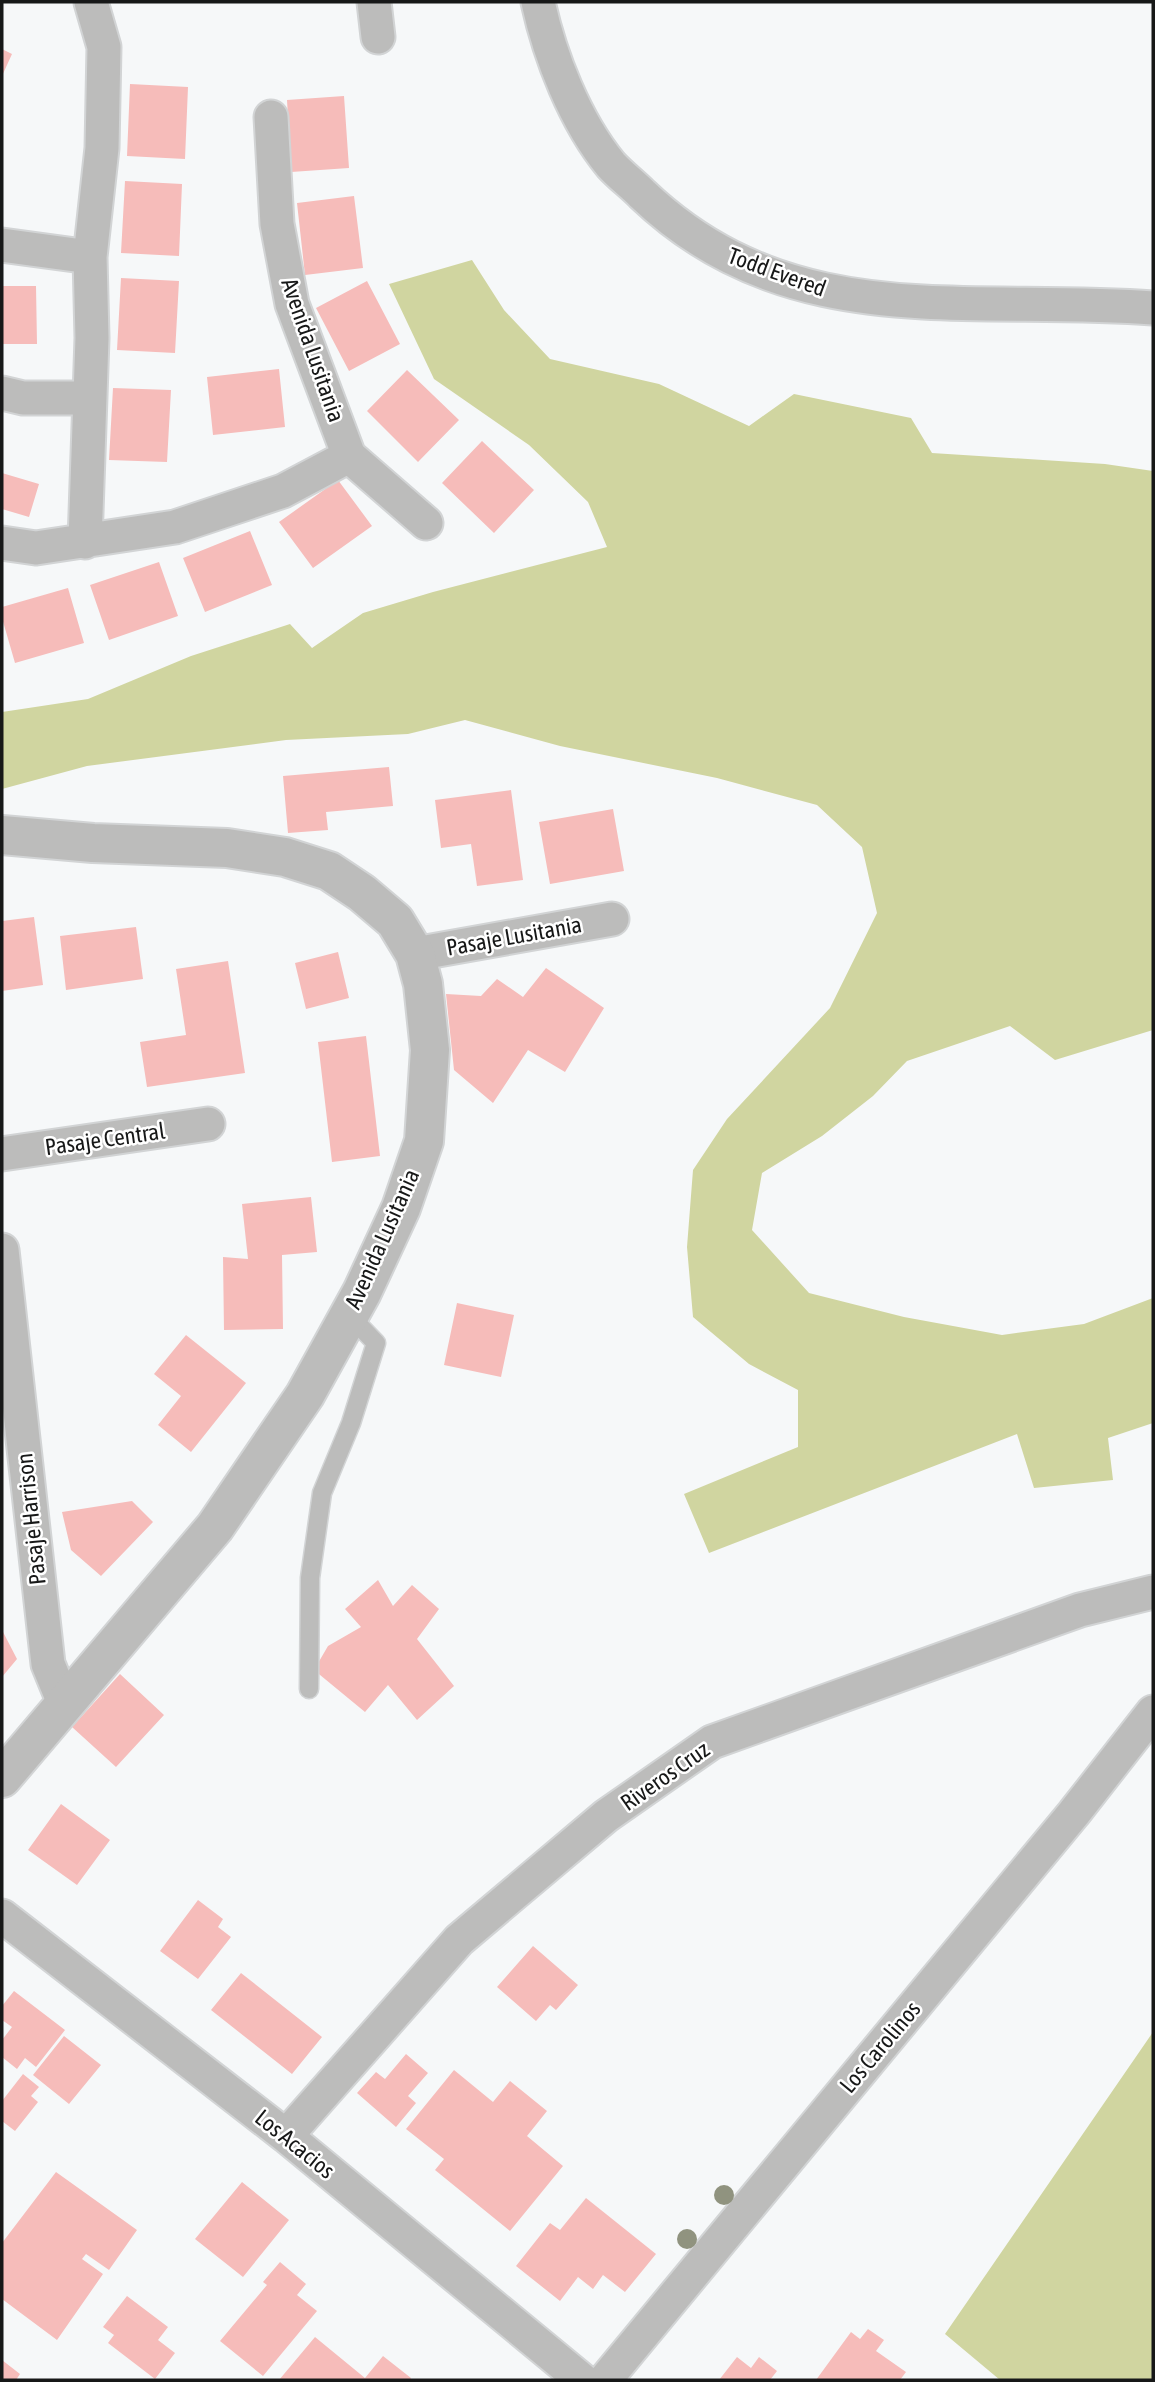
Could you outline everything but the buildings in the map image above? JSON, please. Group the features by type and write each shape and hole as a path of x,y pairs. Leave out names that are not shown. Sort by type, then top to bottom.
{"street":[{"path":"85,542 90,398 90,257 102,148 104,47 90,2"},
{"path":"373,2 378,37"},
{"name":"Todd Evered","path":"538,2 544,30 561,78 588,132 611,165 675,222 736,261 808,287 840,295 894,301 986,305 1153,308"},
{"name":"Avenida Lusitania","path":"271,117 277,224 292,304 349,456 426,523"},
{"path":"2,245 90,257"},
{"path":"2,393 23,398 90,398"},
{"path":"2,542 36,548 175,527 283,491 349,456"},
{"name":"Avenida Lusitania","path":"2,835 93,843 227,848 285,857 329,871 362,892 395,921 415,954 423,984 430,1050 424,1141 401,1208 349,1315 305,1395 215,1527 2,1778"},
{"name":"Pasaje Lusitania","path":"415,954 612,919"},
{"name":"Pasaje Central","path":"2,1154 208,1124"},
{"name":"Pasaje Harrison","path":"2,1250 48,1664 64,1703"},
{"name":"Riveros Cruz","path":"286,2136 459,1940 606,1816 712,1742 1080,1610 1153,1592"},
{"name":"Los Carolinos","path":"605,2380 1074,1813 1153,1712"},
{"name":"Los Acacios","path":"2,1916 286,2136 582,2380"}],"lane":[{"path":"309,1689 310,1578 322,1493 351,1423 376,1343 349,1315"}],"green space":[{"path":"472,260 504,310 550,359 659,384 749,426 794,394 911,418 932,453 1105,464 1153,471 1153,1030 1055,1060 1010,1026 907,1061 873,1096 822,1136 762,1173 752,1230 809,1293 904,1317 1002,1335 1084,1324 1153,1298 1153,1423 1108,1438 1113,1480 1034,1488 1017,1434 709,1553 684,1494 798,1447 798,1390 749,1364 693,1317 687,1247 693,1170 727,1119 830,1008 877,913 862,847 817,805 717,778 560,746 465,720 408,734 286,740 87,766 2,789 2,712 88,699 191,656 290,624 312,648 363,613 607,547 588,502 529,445 434,379 389,284"},
{"path":"1153,2032 1153,2380 1000,2380 945,2334"}]}
